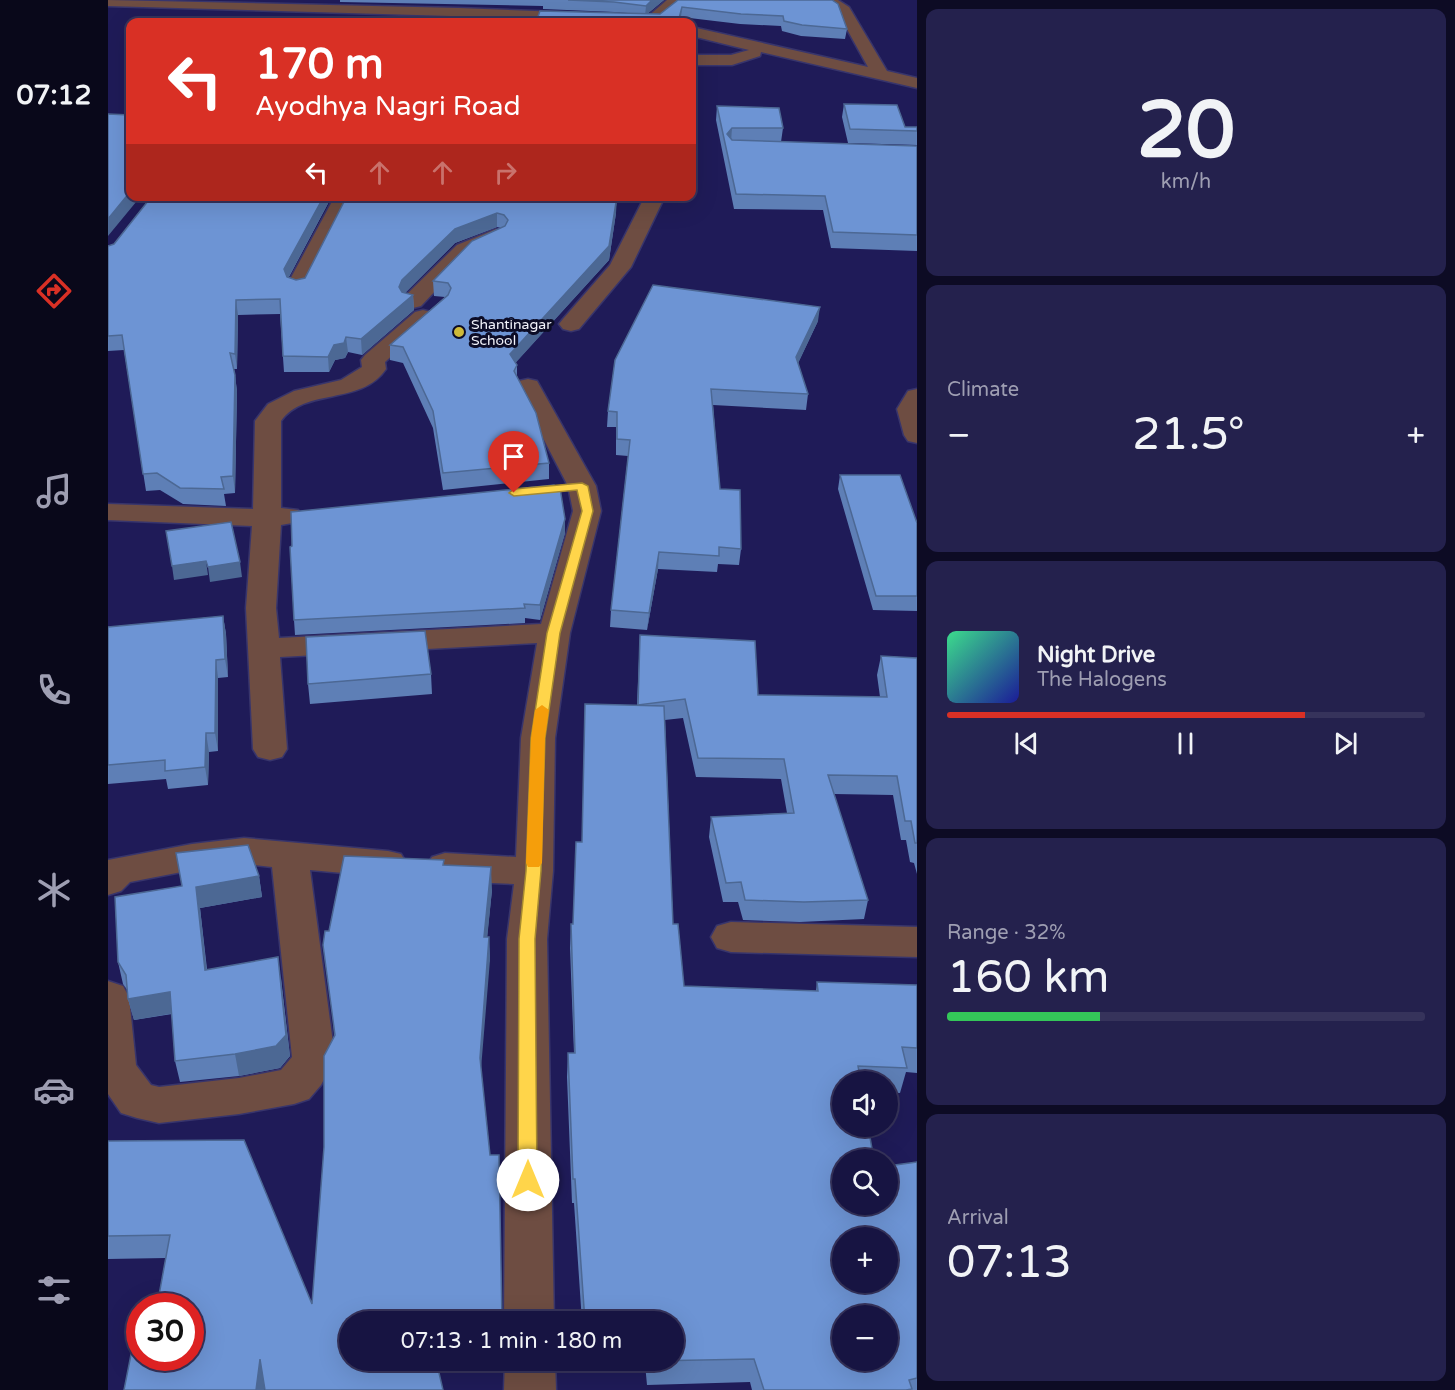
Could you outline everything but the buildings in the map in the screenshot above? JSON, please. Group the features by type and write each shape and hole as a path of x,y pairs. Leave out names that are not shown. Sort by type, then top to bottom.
{"street":[{"path":"653,18 674,0"},
{"path":"828,0 844,10 881,75"},
{"path":"108,2 410,18 434,5 531,18"},
{"path":"696,33 881,75 916,86"},
{"path":"696,60 732,60 766,49"},
{"path":"298,285 342,201"},
{"path":"571,324 620,267 653,201"},
{"path":"270,749 261,608 267,518 268,421 274,409 289,401 363,381 374,369 373,360 425,302 464,249 496,235"},
{"path":"528,386 570,487 587,511 554,633 538,738 534,871 527,939 529,1311"},
{"path":"916,396 910,409 916,435"},
{"path":"108,512 267,518 313,514"},
{"path":"264,648 554,633"},
{"path":"108,881 118,871 192,857 244,851 352,862 534,871"},
{"path":"108,997 115,1070 137,1100 159,1105 294,1086 314,1058 289,855"},
{"path":"731,937 916,942"},
{"path":"530,1371 530,1390"}],"slow traffic":[{"path":"534,863 538,738 542,710"}],"place":[{"name":"Shantinagar School","path":"459,332"}],"route":[{"path":"514,493 582,486 587,511 554,633 538,738 534,871 527,939 528,1180"}]}
